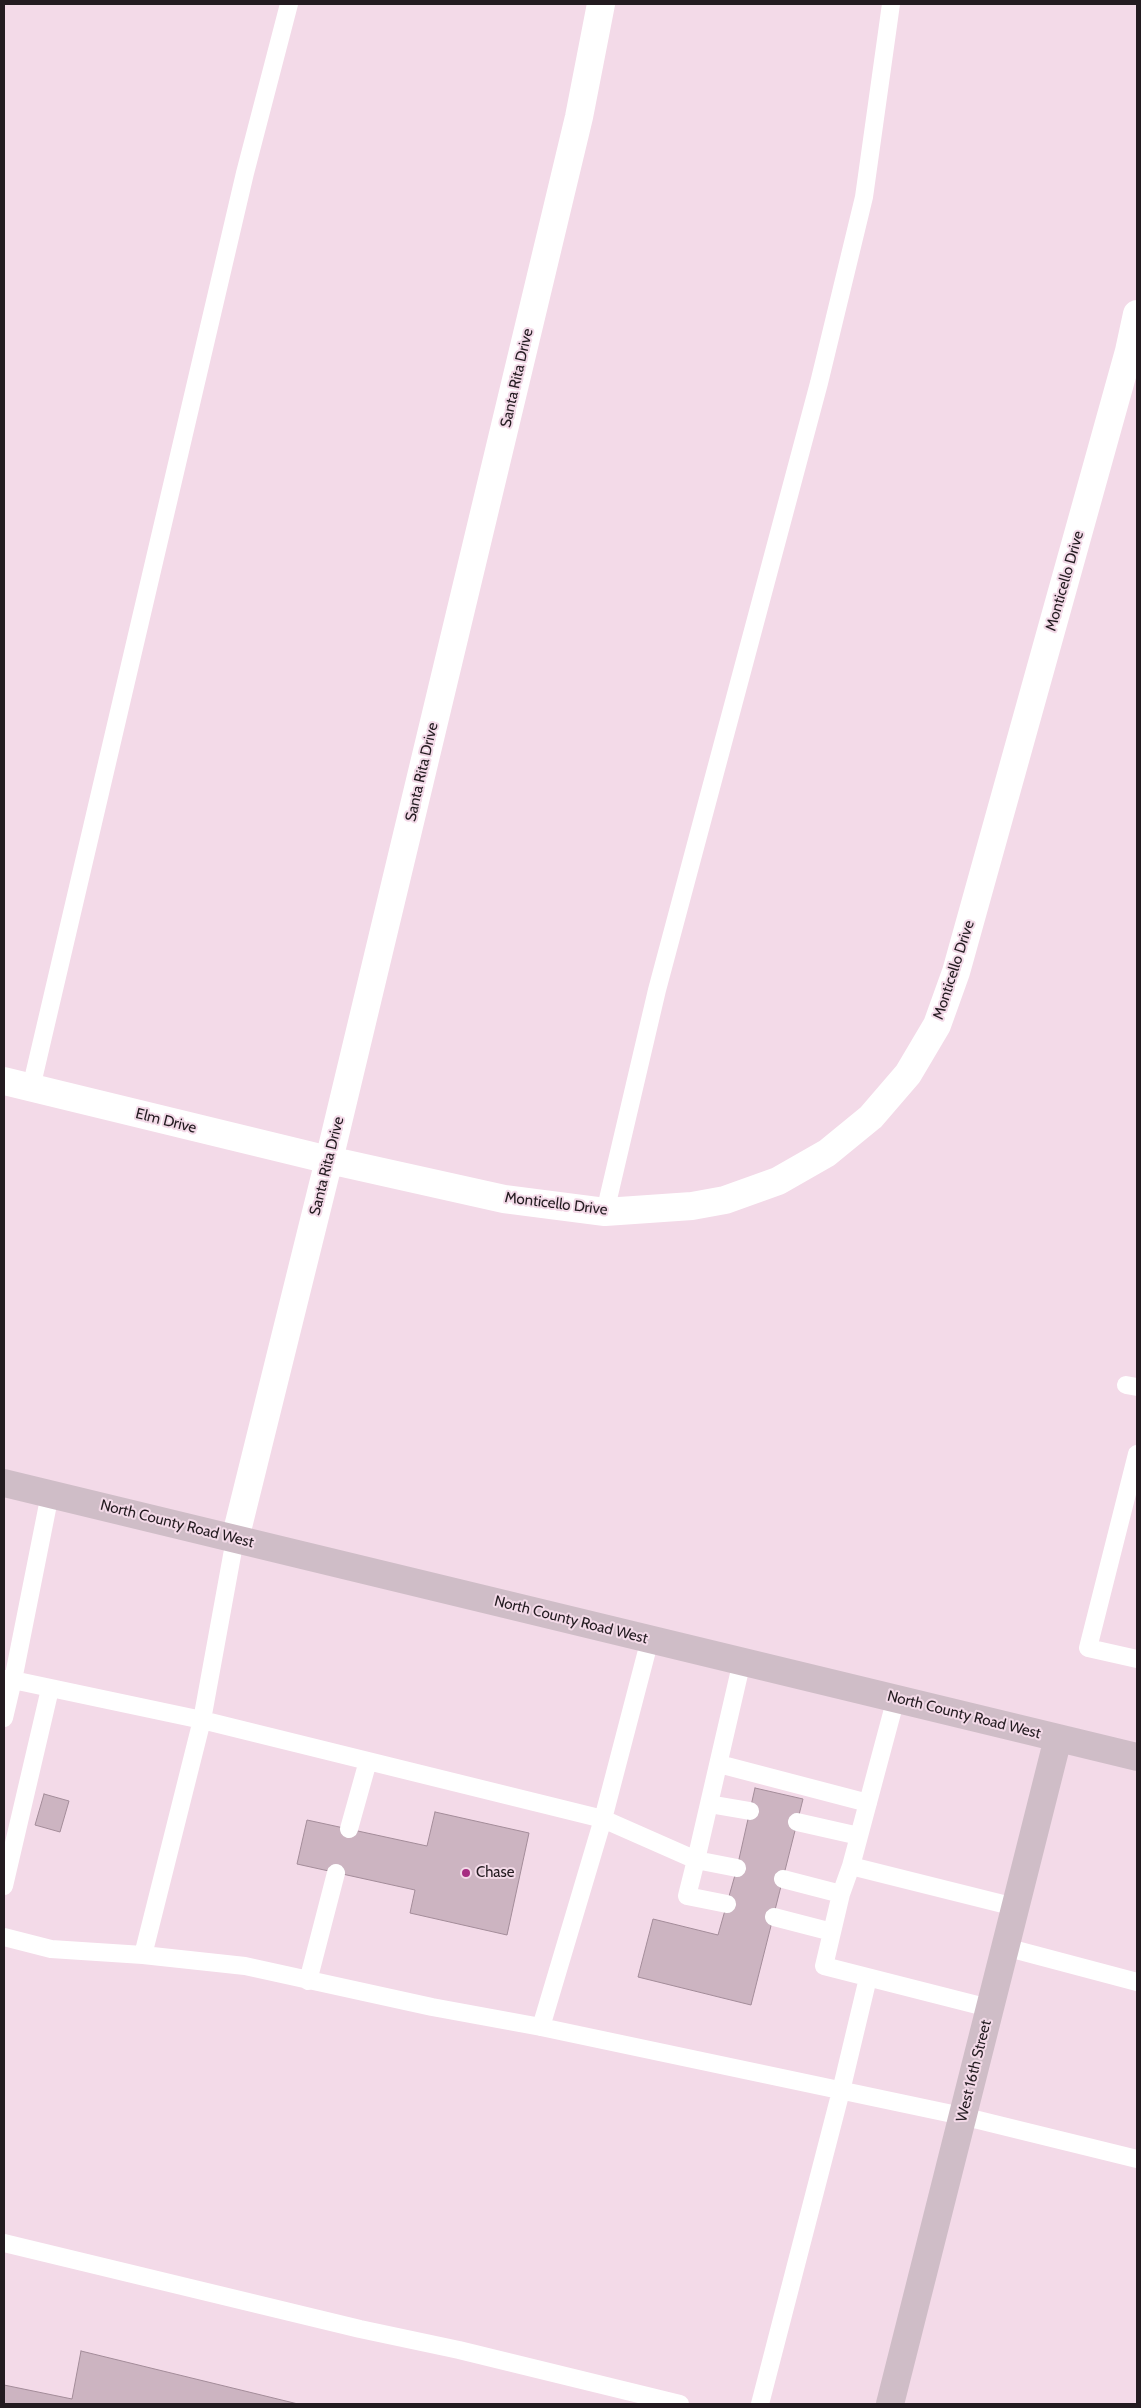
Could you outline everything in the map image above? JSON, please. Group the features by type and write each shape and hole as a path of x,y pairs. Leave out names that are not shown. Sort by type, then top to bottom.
{"main road":[{"name":"North County Road West","path":"4,1482 1137,1758"},
{"name":"West 16th Street","path":"890,2404 1058,1738"}],"street":[{"name":"Santa Rita Drive","path":"235,1539 329,1160 577,126 600,4"},
{"name":"Monticello Drive","path":"329,1160 504,1199 605,1212 692,1206 725,1200 778,1181 827,1153 871,1117 908,1074 936,1025 956,972 1133,352 1137,314"},
{"name":"Elm Drive","path":"4,1081 329,1160"}],"lane":[{"path":"31,1088 245,173 289,4"},
{"path":"605,1212 657,990 816,392 864,197 891,4"},
{"path":"1137,1454 1088,1648 1137,1659"},
{"path":"4,1718 8,1680 50,1494"},
{"path":"143,1955 202,1720 235,1539"},
{"path":"541,2028 603,1819 650,1639"},
{"path":"727,1904 687,1896 742,1661"},
{"path":"8,1680 202,1720 603,1819 696,1860 737,1868"},
{"path":"4,1886 50,1688"},
{"path":"896,1698 851,1866 841,1894 824,1966 989,2008"},
{"path":"349,1829 368,1761"},
{"path":"719,1764 868,1803"},
{"path":"710,1804 750,1812"},
{"path":"797,1822 859,1836"},
{"path":"851,1866 1015,1907"},
{"path":"308,1981 336,1873"},
{"path":"783,1879 841,1894"},
{"path":"774,1917 832,1932"},
{"path":"4,1937 51,1949 143,1955 245,1966 308,1981 962,2116 1137,2159"},
{"path":"1005,1947 1137,1982"},
{"path":"760,2404 841,2091 868,1978"},
{"path":"4,2243 680,2404"}],"building":[{"path":"755,1788 803,1799 751,2005 638,1977 653,1919 718,1935 737,1868"},
{"path":"44,1794 69,1801 60,1832 35,1825"},
{"path":"435,1812 529,1833 507,1935 410,1913 415,1890 297,1864 307,1820 427,1846"},
{"path":"81,2351 298,2404 4,2404 4,2385 72,2399"}],"place":[{"name":"Chase","path":"466,1873"}]}
